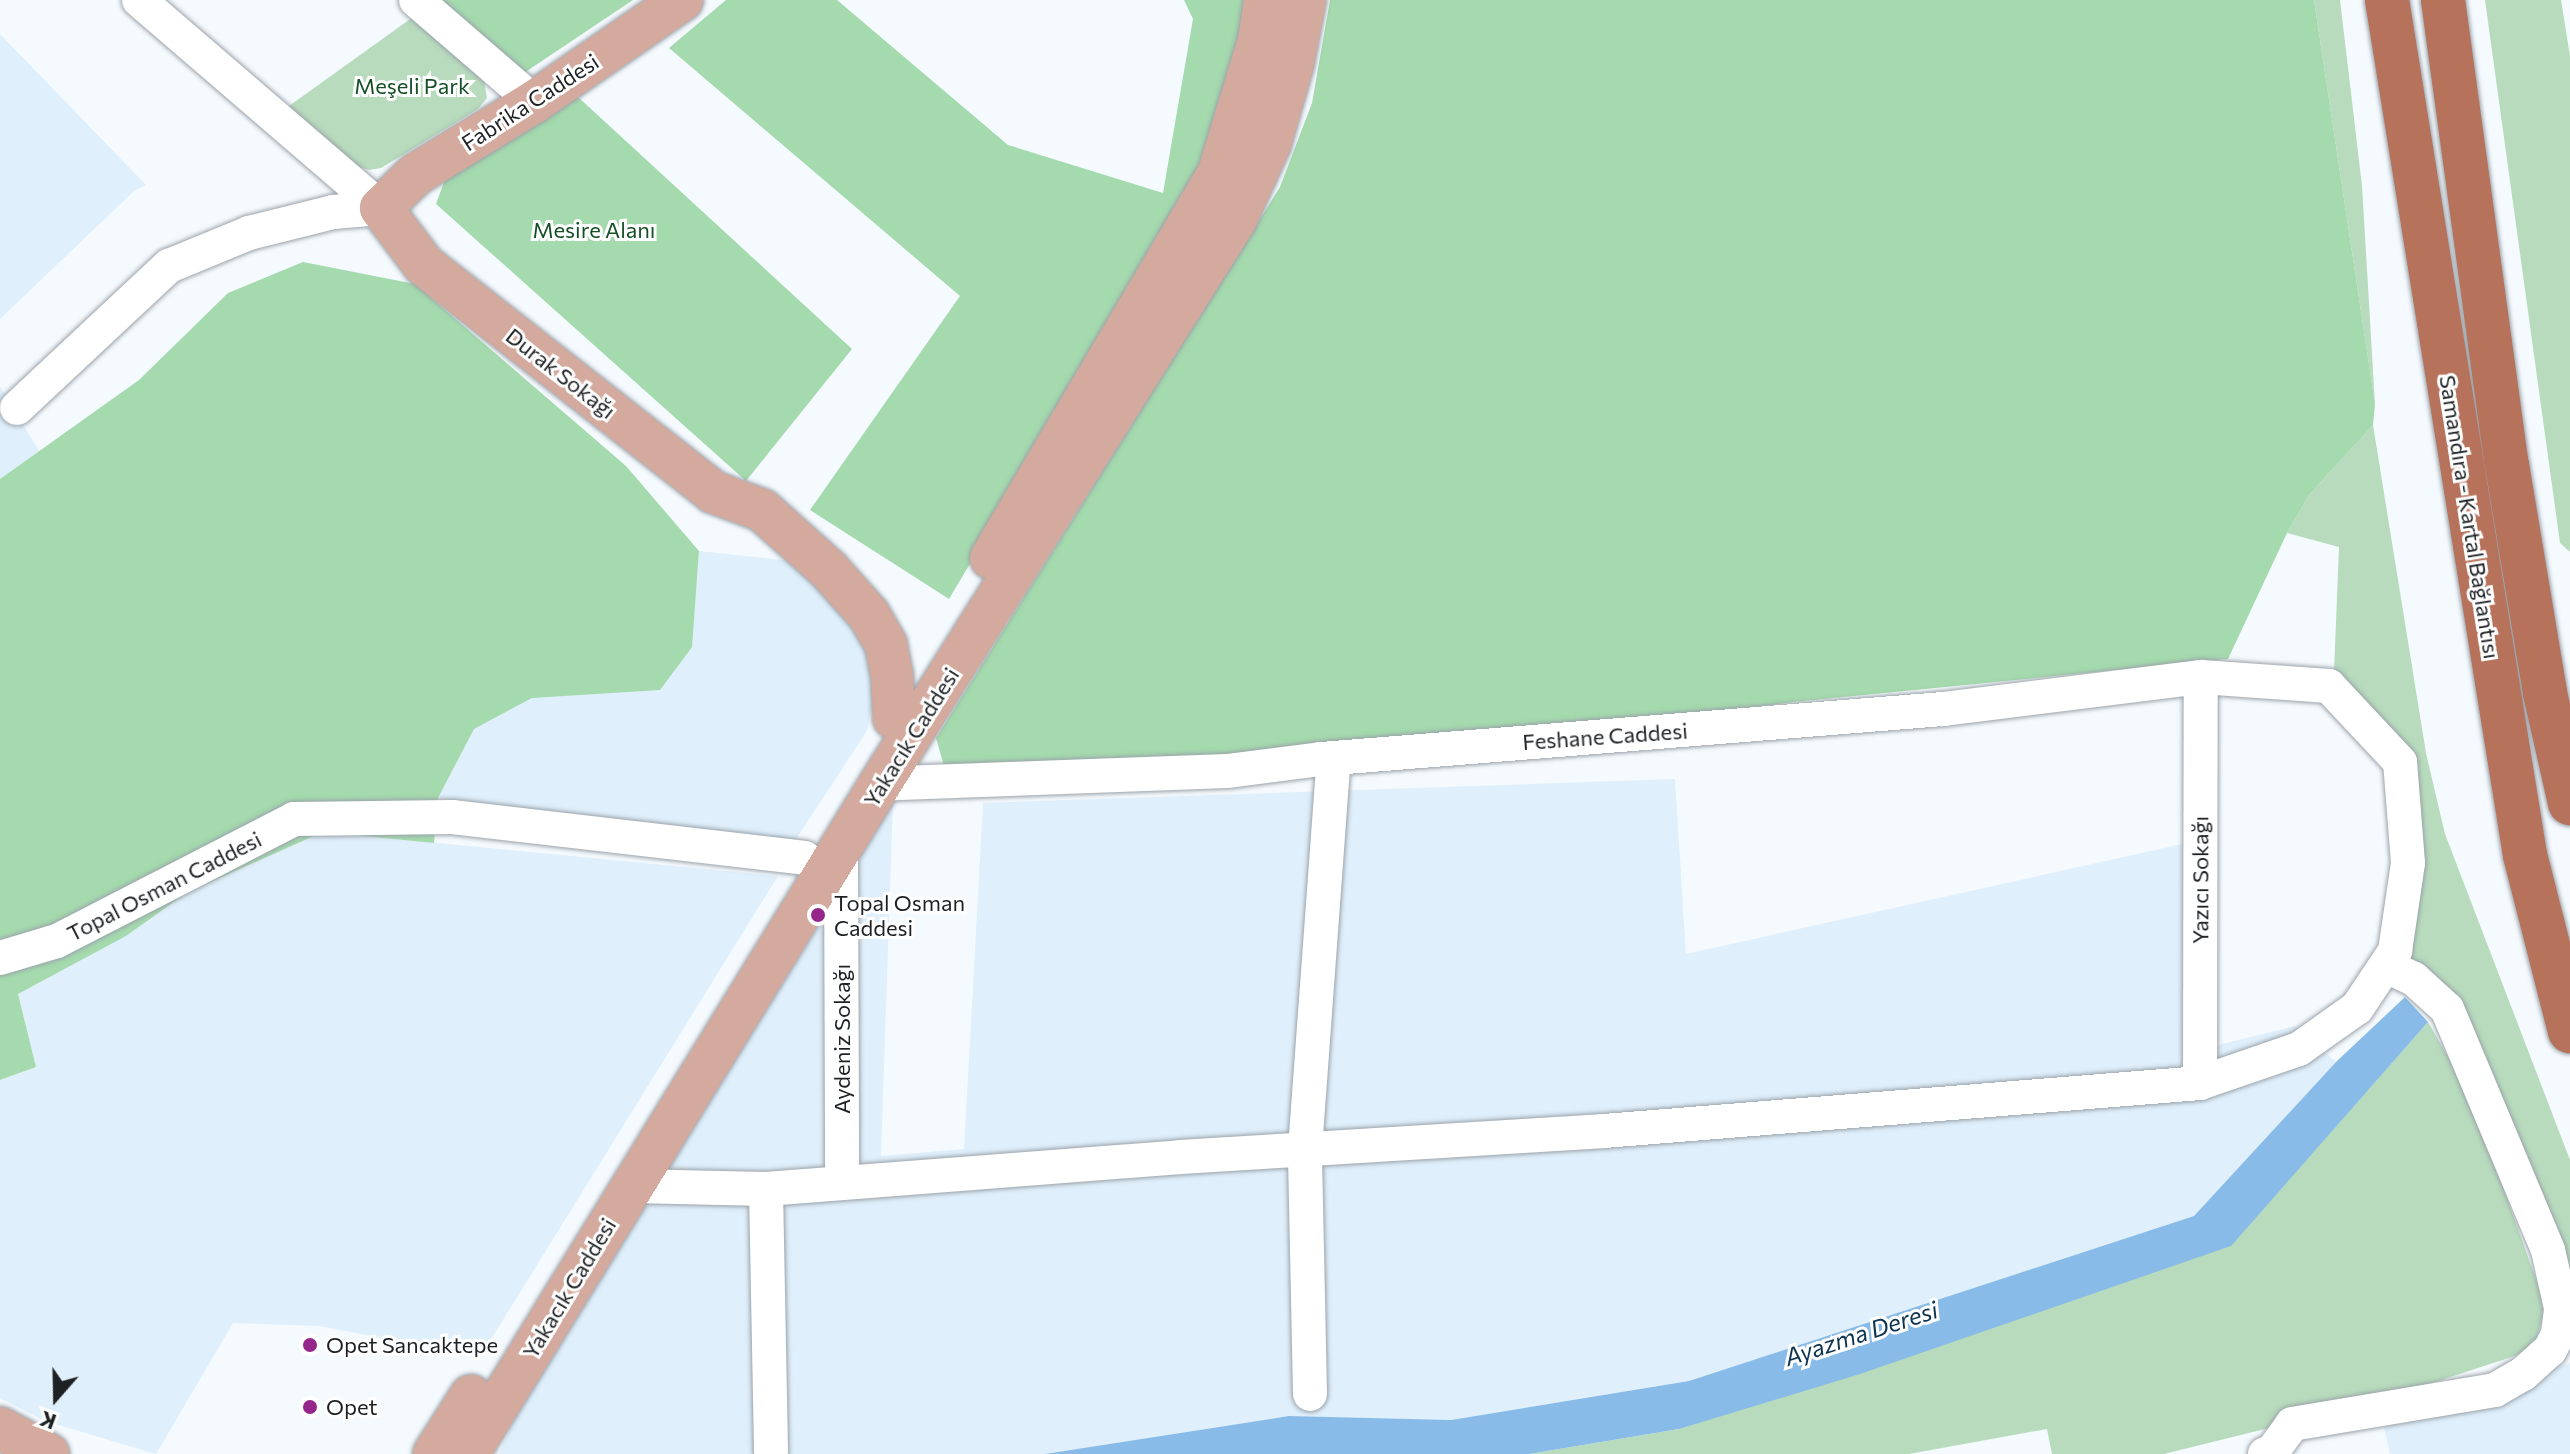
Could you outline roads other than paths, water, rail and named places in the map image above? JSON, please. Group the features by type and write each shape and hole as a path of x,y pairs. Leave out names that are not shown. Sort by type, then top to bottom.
{"highway":[{"name":"Samandıra - Kartal Bağlantısı","path":"2443,0 2507,465 2545,693 2570,803"},
{"name":"Samandıra - Kartal Bağlantısı","path":"2387,5 2525,855 2570,1031"}],"main road":[{"name":"Fabrika Caddesi","path":"381,208 416,174 534,102 682,0"},
{"name":"Yakacık Caddesi","path":"468,1454 632,1186 823,852 894,718 1200,208 1231,138 1259,40 1265,0"},
{"name":"Yakacık Caddesi","path":"434,1454 823,852 880,784 1235,221 1270,144 1293,63 1305,0"},
{"name":"Durak Sokağı","path":"381,208 451,255 694,448 828,569 869,615 886,645 892,675 894,718"},
{"path":"0,1428 48,1454"}],"street":[{"name":"Durak Sokağı","path":"139,0 381,208"},
{"path":"416,0 534,102"},
{"path":"17,408 169,266 249,233 333,212 381,208"},
{"name":"Feshane Caddesi","path":"880,784 1227,771 1334,758 1943,709 2201,677 2329,686 2400,762 2408,863 2395,951 2386,966"},
{"name":"Yazıcı Sokağı","path":"2200,1083 2201,677"},
{"path":"1310,1394 1305,1149 1334,758"},
{"name":"Topal Osman Caddesi","path":"0,958 57,941 294,819 429,815 823,852"},
{"name":"Aydeniz Sokağı","path":"823,852 842,1183"},
{"path":"632,1186 766,1189 1305,1149 1604,1131 2200,1083 2299,1049 2357,1008 2386,966 2414,979 2447,1009 2548,1250 2561,1308 2558,1334 2541,1358 2523,1374 2495,1390 2292,1424 2270,1453"},
{"path":"766,1189 771,1451"}],"water":[{"name":"Ayazma Deresi","path":"2405,997 2428,1022 2231,1246 1860,1374 1679,1429 1529,1454 1045,1454 1289,1416 1451,1420 1689,1381 2194,1216 2336,1062"}],"place":[{"name":"Topal Osman Caddesi","path":"818,915"},
{"name":"Opet Sancaktepe","path":"310,1345"},
{"name":"Opet","path":"310,1407"}],"park label":[{"name":"Meşeli Park","path":"412,86"},
{"name":"Mesire Alanı","path":"594,230"}]}
